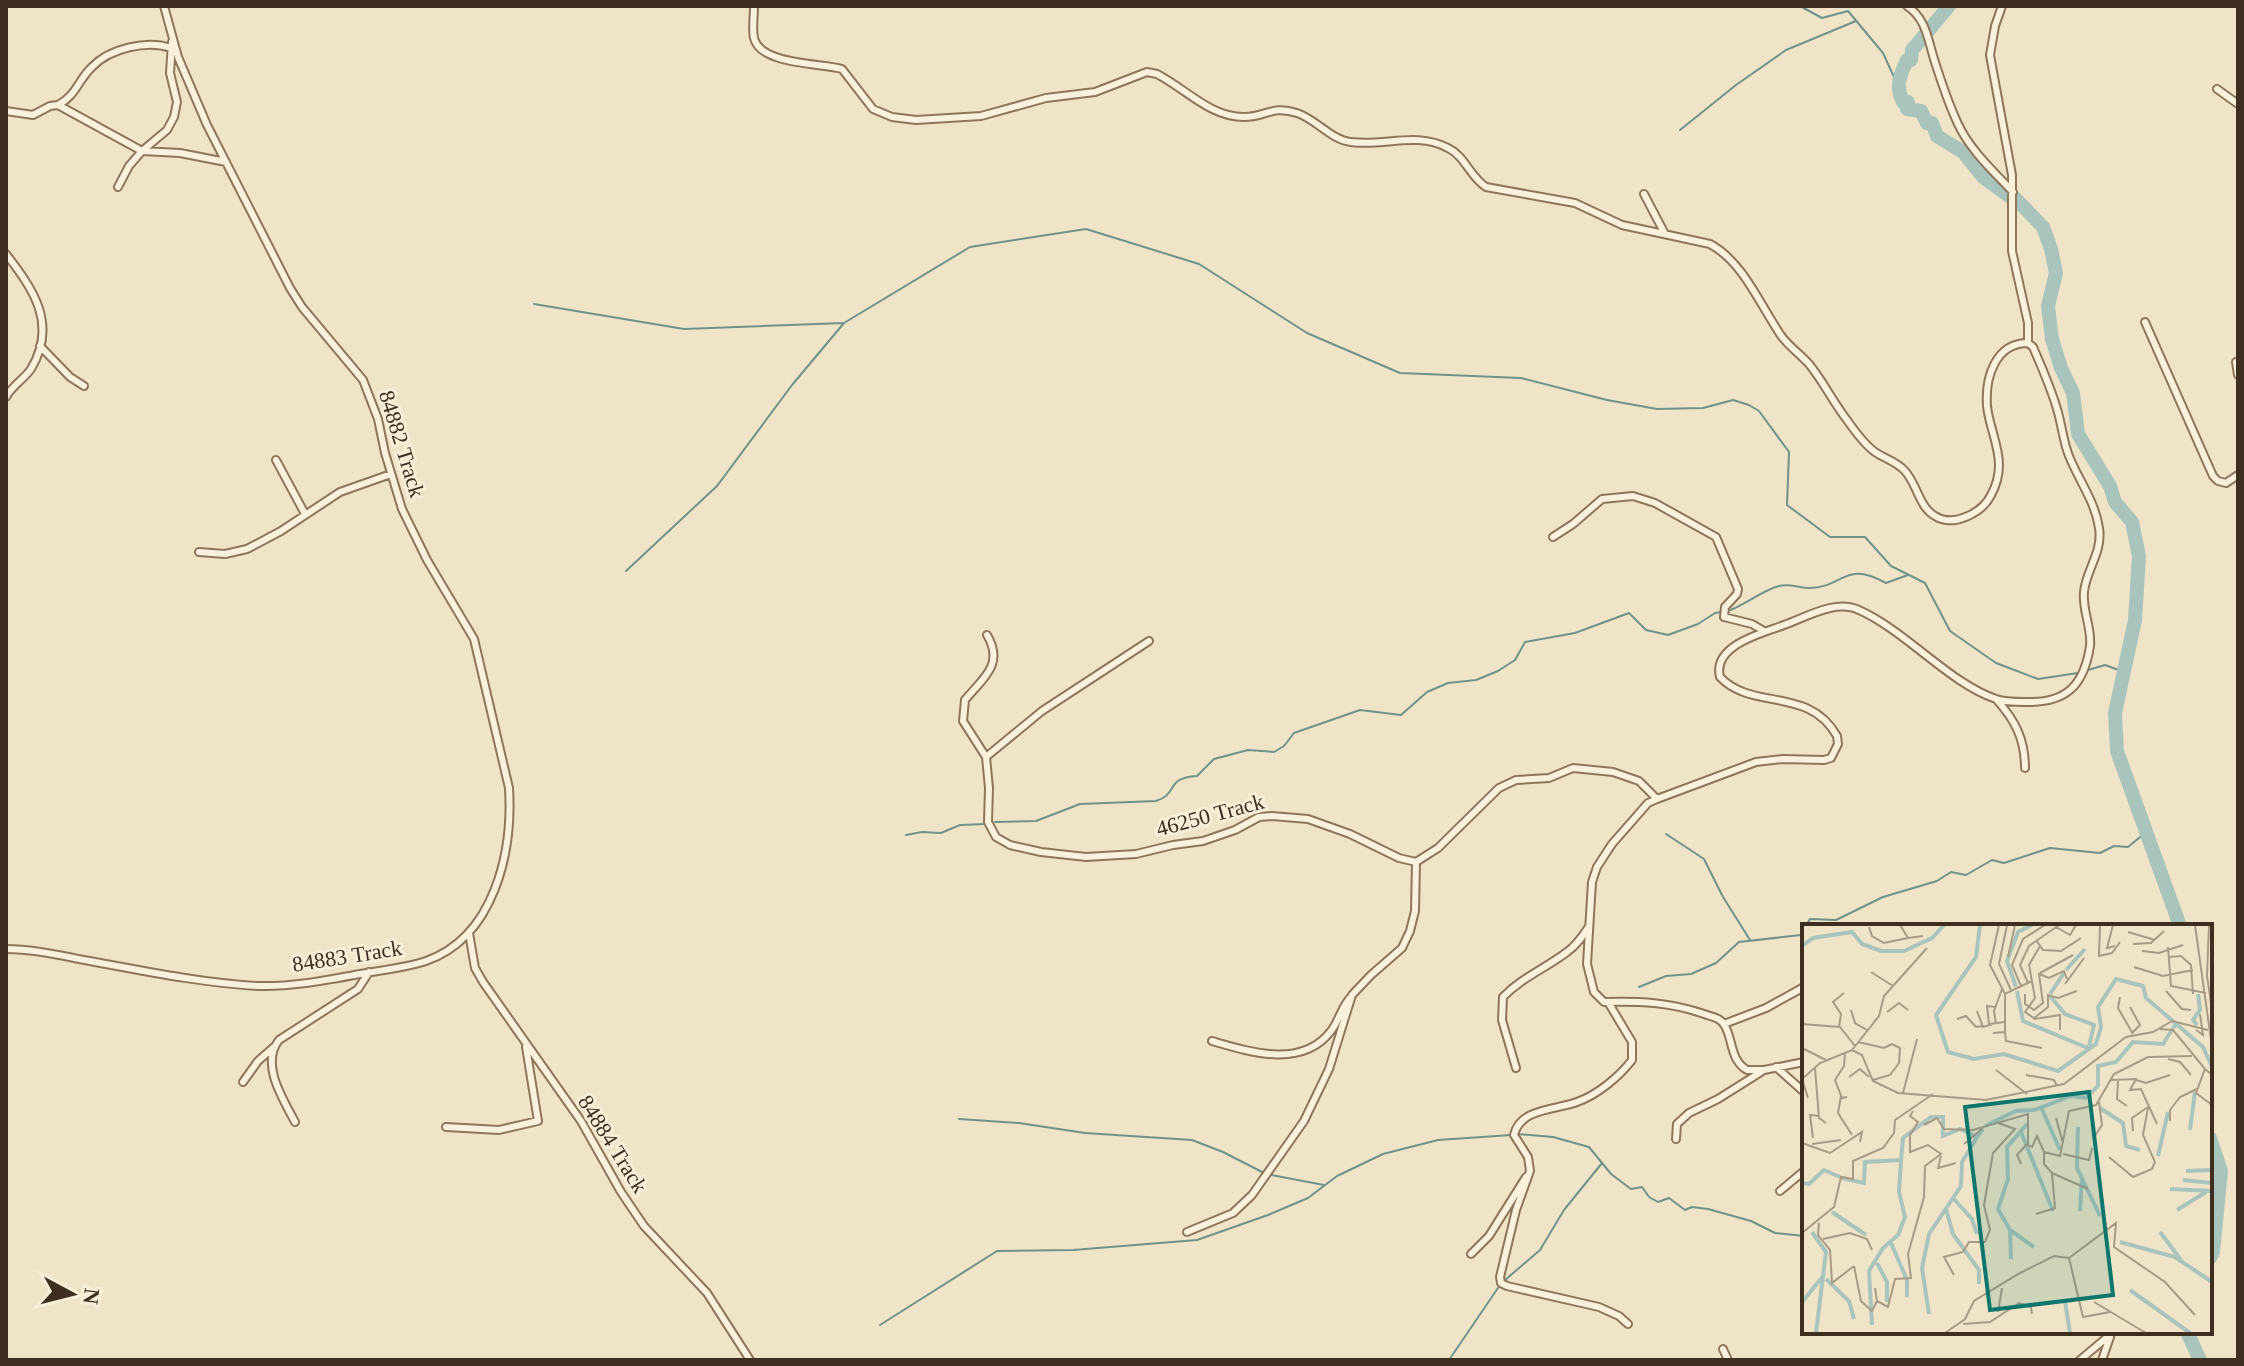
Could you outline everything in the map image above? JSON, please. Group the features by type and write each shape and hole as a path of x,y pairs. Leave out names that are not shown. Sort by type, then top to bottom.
{"street":[{"path":"118,187 142,151 167,130 174,117 177,102 170,73 172,38 164,6"},
{"path":"754,6 754,38 760,47 791,62 842,69 869,106 892,117 916,120 981,116 1046,98 1095,92 1147,72 1157,74 1220,114 1241,117 1269,110 1286,110 1311,119 1348,142 1397,139 1439,144 1457,154 1477,181 1486,187 1575,203 1614,222 1692,238 1722,250 1743,275 1780,334 1812,368 1848,421 1876,453 1896,463 1908,474 1931,514 1940,519 1955,520 1975,512 1983,508 1992,494 1999,467 1987,406 1990,371 2004,351 2028,343 2033,347 2053,394 2071,461 2093,502 2100,543 2084,594 2090,642 2077,683 2063,697 2054,700 1996,699"},
{"path":"1907,6 1915,11 1927,33 1957,122 1985,163 2013,192"},
{"path":"2002,6 1990,55 2013,192 2012,251 2028,323 2028,343"},
{"name":"84882 Track","path":"172,38 207,125 290,288 302,307 363,380 378,419 391,474 414,535 474,639 505,766 510,811 508,845 497,887 469,933"},
{"path":"6,111 33,115 58,105 73,95 90,68 104,57 149,45 171,48"},
{"path":"2217,89 2238,104"},
{"path":"58,105 142,151 180,153 226,162"},
{"path":"1644,194 1665,234"},
{"path":"6,254 26,280 41,309 40,346 31,369 6,397"},
{"path":"2145,322 2213,476 2226,483 2238,475"},
{"path":"40,346 70,377 84,386"},
{"path":"2236,362 2238,375"},
{"path":"276,460 305,514"},
{"path":"199,552 225,554 247,549 340,492 391,474"},
{"path":"1553,537 1602,499 1633,496 1655,503 1716,537 1738,589 1725,607 1724,617 1752,624 1764,631"},
{"path":"1802,1062 1747,1070 1732,1050 1724,1024 1716,1017 1677,1004 1608,1002 1599,999 1590,982 1587,964 1592,882 1597,867 1612,844 1648,803 1756,762 1824,760 1836,753 1837,736 1820,715 1796,703 1740,690 1720,677 1719,666 1726,655 1745,640 1764,631 1827,608 1854,608 1880,621 1963,680 1996,699 2020,733 2025,768"},
{"name":"46250 Track","path":"987,635 993,649 993,663 976,690 965,700 962,713 971,737 986,757 989,788 987,814 991,830 1002,842 1024,849 1086,857 1136,854 1203,841 1235,830 1259,817 1272,816 1308,819 1350,834 1399,858 1416,862"},
{"path":"986,757 1042,711 1149,641"},
{"path":"1212,1041 1274,1056 1291,1054 1319,1043 1329,1034 1352,995 1402,948 1414,923 1416,862 1438,848 1499,788 1516,780 1549,778 1573,768 1613,772 1639,781 1657,799"},
{"path":"1516,1068 1502,1020 1503,997 1566,953 1591,925"},
{"name":"84883 Track","path":"6,949 39,951 221,981 273,985 315,982 428,960 460,942 469,933"},
{"name":"84884 Track","path":"469,933 475,968 581,1121 621,1192 644,1226 707,1293 750,1360"},
{"path":"243,1082 279,1040 358,989 369,972"},
{"path":"1724,1024 1766,1008 1802,988"},
{"path":"1187,1232 1233,1213 1252,1195 1284,1151 1319,1095 1352,995"},
{"path":"1608,1002 1632,1042 1632,1060 1589,1096 1530,1115 1520,1122 1514,1135 1528,1157 1530,1171 1505,1252 1501,1283 1599,1307 1628,1324"},
{"path":"446,1127 499,1130 538,1121 525,1043"},
{"path":"274,1047 271,1066 295,1122"},
{"path":"1776,1067 1802,1090"},
{"path":"1676,1139 1677,1124 1689,1113 1764,1070"},
{"path":"1471,1254 1489,1236 1530,1171"},
{"path":"1780,1191 1802,1173"},
{"path":"2080,1360 2110,1334"},
{"path":"2102,1360 2111,1334"},
{"path":"1723,1349 1728,1360"}],"waterway":[{"path":"1800,6 1822,18 1848,11 1883,53 1899,88"},
{"path":"1949,6 1912,50 1911,60 1907,60 1901,76 1901,96 1903,102 1908,102 1907,109 1921,111 1927,123 1932,123 1937,136 1963,152 1983,177 2012,198"},
{"path":"1680,130 1786,50 1856,21"},
{"path":"2015,198 2043,227 2051,249 2056,273 2048,306 2052,339 2073,393 2078,434 2110,486 2115,502 2132,522 2139,556 2135,620 2115,713 2117,751 2179,924"},
{"path":"534,304 684,329 844,323 970,247 1086,229 1199,264 1307,333 1400,373 1521,378 1657,409 1703,408 1733,400 1749,405 1759,411 1789,452 1787,505 1830,537 1865,537 1891,566 1925,583 1950,631 1996,663 2038,679 2078,673"},
{"path":"626,571 717,486 792,385 844,323"},
{"path":"1728,611 1783,585 1822,587 1853,574 1886,583 1908,575"},
{"path":"995,822 1036,821 1080,804 1156,801 1180,780 1197,776 1214,759 1248,750 1274,752 1284,746 1294,733 1360,710 1401,715 1427,692 1448,683 1476,680 1498,671 1515,660 1525,642 1575,633 1629,613 1646,630 1668,635 1721,612"},
{"path":"2088,670 2105,665 2124,672"},
{"path":"906,835 941,833 960,825 986,824"},
{"path":"1807,924 1810,919 1836,920 1883,897 1937,881 1951,872 1966,875 1992,860 2004,863 2050,848 2100,853 2114,846 2128,847 2145,833"},
{"path":"1666,834 1704,859 1750,940"},
{"path":"1639,987 1666,976 1691,974 1716,963 1739,942 1802,933"},
{"path":"959,1119 1019,1123 1085,1133 1192,1140 1266,1174 1324,1185"},
{"path":"1517,1134 1553,1137 1589,1147 1611,1174 1631,1189 1642,1187 1649,1197 1658,1202 1669,1198 1685,1210 1692,1207 1708,1209 1751,1221 1775,1233 1802,1236"},
{"path":"880,1325 997,1251 1073,1250 1197,1240 1308,1198 1337,1176 1383,1154 1438,1140 1511,1135"},
{"path":"2212,1144 2221,1171 2212,1254"},
{"path":"1505,1280 1540,1250 1564,1210 1602,1163"},
{"path":"1449,1360 1500,1285"},
{"path":"2188,1334 2200,1360"},
{"path":"2192,1360 2199,1357"}]}
